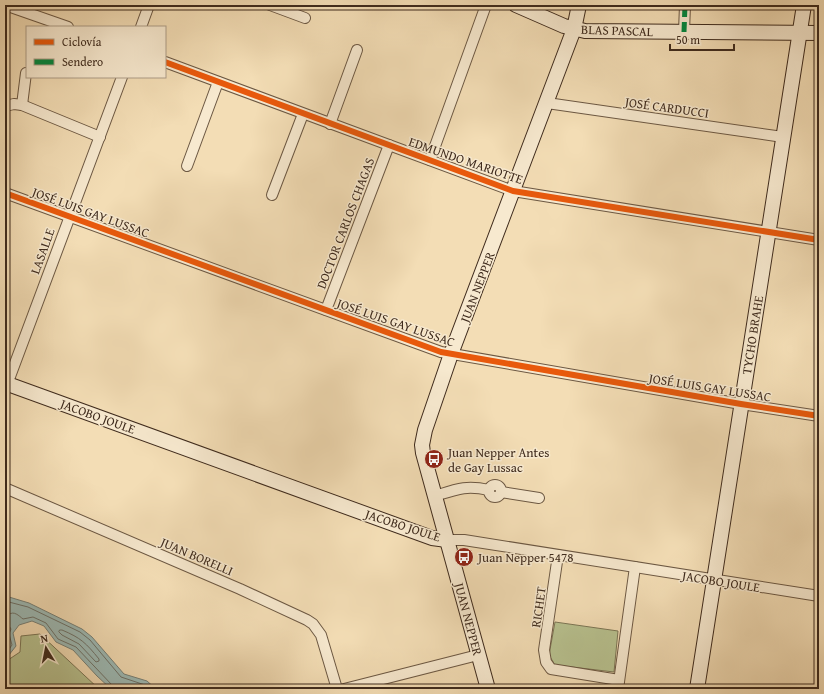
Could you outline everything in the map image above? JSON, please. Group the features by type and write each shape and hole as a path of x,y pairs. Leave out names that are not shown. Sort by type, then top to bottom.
{"main road":[{"name":"BLAS PASCAL","path":"516,5 574,29 592,31 819,33"},
{"name":"JUAN NEPPER","path":"488,689 423,453 423,436 451,354 574,29 579,5"},
{"name":"TYCHO BRAHE","path":"697,689 804,5"},
{"name":"JACOBO JOULE","path":"6,385 432,538 447,540"}],"street":[{"path":"5,5 65,26"},
{"path":"141,26 149,5"},
{"path":"270,5 305,18"},
{"path":"430,160 486,5"},
{"path":"684,32 685,5"},
{"path":"330,124 357,50"},
{"name":"EDMUNDO MARIOTTE","path":"166,62 513,191 819,240"},
{"path":"22,105 26,73"},
{"name":"LASALLE","path":"6,385 122,78"},
{"path":"187,166 218,82"},
{"name":"JOSÉ CARDUCCI","path":"546,103 784,137"},
{"path":"5,106 14,104 22,105 100,137"},
{"path":"272,195 303,114"},
{"name":"DOCTOR CARLOS CHAGAS","path":"326,310 389,145"},
{"name":"JOSÉ LUIS GAY LUSSAC","path":"5,193 451,354 819,416"},
{"path":"435,496 464,487 476,487 489,490 493,496 498,496 501,492 539,498"},
{"name":"JUAN BORELLI","path":"5,488 240,589 307,620 313,624 321,635 337,689"},
{"name":"JACOBO JOULE","path":"447,540 464,540 819,596"},
{"name":"RICHET","path":"558,555 544,650 546,662 551,669 619,684"},
{"path":"619,684 635,567"},
{"path":"344,689 478,655"}],"green space":[{"path":"555,622 618,631 614,672 555,665 549,655"},
{"path":"40,634 99,689 5,689 5,662 20,652 21,636"}],"water":[{"path":"5,597 29,603 82,629 92,637 124,674 147,681 156,689 111,689 73,650 56,642 44,626 32,621 19,625 13,633 16,646 5,660"}],"marked path":[{"path":"684,32 685,5"}],"cycle path":[{"path":"166,62 513,191 819,240"},
{"path":"5,193 441,352 819,416"}],"place":[{"name":"Juan Nepper Antes de Gay Lussac","path":"434,459"},
{"name":"Juan Nepper 5478","path":"464,557"}]}
